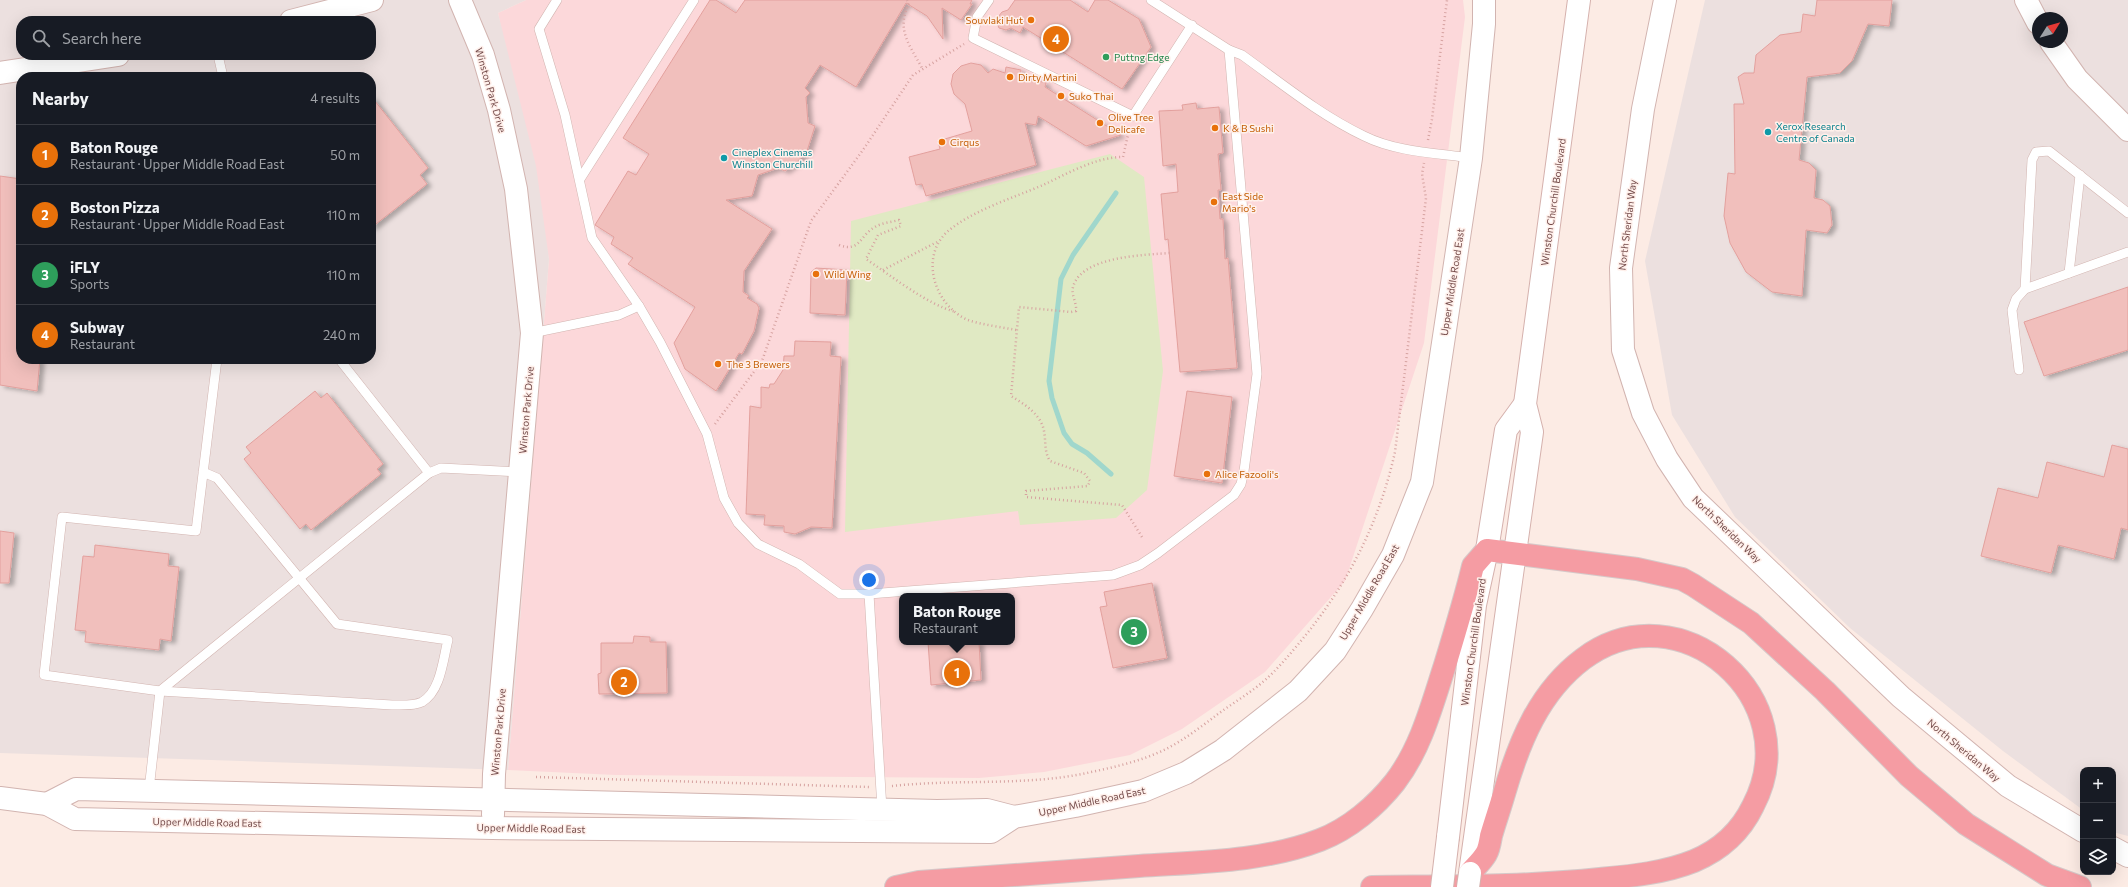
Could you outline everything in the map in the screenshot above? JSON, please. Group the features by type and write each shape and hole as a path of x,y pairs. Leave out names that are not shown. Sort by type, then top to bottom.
{"highway":[{"path":"896,887 920,882 1245,858 1299,847 1321,839 1341,829 1373,806 1394,783 1409,762 1433,704 1473,566 1487,550 1637,569 1682,579 1693,585 1752,623 1825,691 1910,776 1966,824 2047,875 2080,887"},
{"path":"1372,887 1561,883 1652,873 1682,866 1702,858 1712,852 1735,833 1751,810 1762,787 1765,772 1765,730 1756,706 1739,678 1729,668 1705,651 1672,638 1647,636 1631,638 1603,647 1570,670 1558,681 1536,713 1524,734 1483,838 1487,853 1469,880"}],"street":[{"path":"310,16 372,0"},
{"name":"Winston Park Drive","path":"460,0 483,55 499,110 513,175 527,281 532,333 493,800 492,828"},
{"name":"Upper Middle Road East","path":"0,798 47,804 75,819 492,828 991,832 1014,817 1075,806 1143,791 1186,773 1223,750 1263,720 1298,690 1335,651 1393,555 1422,482 1471,158 1484,24 1484,0"},
{"name":"Winston Churchill Boulevard","path":"1483,838 1515,554 1532,432 1525,404 1579,0"},
{"name":"North Sheridan Way","path":"1665,0 1643,108 1620,268 1623,350 1643,413 1667,459 1694,498 1901,697 2008,786 2080,829"},
{"path":"2026,0 2032,12"},
{"path":"2055,48 2077,79 2128,130"},
{"path":"0,73 85,60"},
{"name":"Winston Churchill Boulevard","path":"1442,887 1475,605 1487,550 1506,430 1525,404"},
{"name":"Upper Middle Road East","path":"47,804 76,789 882,809 988,810 1014,817"},
{"path":"2116,850 2128,856"}],"lane":[{"path":"557,0 539,29 565,114 592,238 639,306 660,342 707,434 724,498 738,523 758,544 799,564 840,594 869,594 1113,575 1140,565 1158,553 1234,494 1241,484 1257,374 1229,50"},
{"path":"580,179 694,0"},
{"path":"989,0 977,17 973,38 1133,116 1192,25"},
{"path":"1151,0 1229,50 1242,55 1329,116 1364,137 1402,149 1471,158"},
{"path":"219,60 222,72"},
{"path":"2025,289 2032,160 2036,152 2049,151 2128,213"},
{"path":"2069,273 2080,175"},
{"path":"2019,370 2012,310 2016,299 2025,289 2128,252"},
{"path":"532,333 619,315 639,306"},
{"path":"203,472 217,478 337,624 448,640 438,681 430,696 422,702 406,705 160,691 44,675 62,518 196,531 203,472 216,364"},
{"path":"343,364 429,473"},
{"path":"149,790 160,691 429,473 441,468 520,472"},
{"path":"869,594 882,809"}],"path":[{"path":"907,0 908,3 903,14 903,34 922,68"},
{"path":"707,434 762,361 811,221 863,150 914,75 922,68 973,38"},
{"path":"1016,330 968,320 956,312 942,297 932,269 932,255 938,242 948,231 978,213 1097,161 1123,157 1133,116"},
{"path":"839,245 846,248 855,246 875,227 899,220 901,226 878,235 866,259 946,310 956,312"},
{"path":"882,270 938,242"},
{"path":"1142,537 1122,505 1026,497 1026,492 1088,486 1090,481 1084,473 1050,461 1047,456 1044,430 1040,421 1029,408 1011,396 1016,330 1019,307 1042,310 1076,311 1073,288 1076,281 1086,272 1102,262 1118,258 1170,253"}],"shaded area":[{"path":"0,0 526,0 498,13 536,166 549,259 508,770 0,753"},
{"path":"526,0 1463,0 1465,17 1424,343 1345,581 1265,672 1182,729 1130,755 1044,772 979,778 616,775 508,770 549,259 498,13"},
{"path":"1705,0 2128,0 2128,836 2116,833 2116,767 2080,767 2080,808 2003,751 1850,628 1735,517 1672,415 1645,261"}],"green space":[{"path":"1110,154 1144,177 1163,371 1147,490 1116,518 1020,525 1018,511 845,532 851,221"}],"building":[{"name":"Cineplex Cinemas Winston Churchill","path":"710,0 716,0 736,13 745,0 972,0 970,4 972,4 961,20 942,8 943,39 927,16 906,3 856,87 820,65 805,88 810,93 806,97 808,123 815,126 807,151 797,162 785,171 778,168 758,175 752,196 726,200 772,229 744,271 743,292 749,296 747,298 757,304 759,308 754,331 742,354 739,353 716,391 685,369 674,343 695,307 628,264 633,258 611,244 614,237 595,225 628,171 636,175 649,154 623,138"},
{"path":"1015,0 1070,0 1088,12 1095,0 1108,0 1139,19 1151,47 1122,89 1023,27 1020,33 1011,28 1006,30 999,28 997,23 998,17 1002,12 1008,10"},
{"name":"Xerox Research Centre of Canada","path":"1817,0 1892,0 1889,26 1868,24 1852,61 1840,73 1807,77 1799,160 1809,163 1816,170 1814,198 1823,200 1830,206 1832,225 1827,233 1806,230 1802,296 1772,292 1746,272 1730,243 1724,216 1728,173 1735,174 1734,104 1744,104 1738,77 1744,73 1754,73 1756,55 1780,35 1801,32 1803,14 1815,16"},
{"path":"971,63 981,65 988,73 993,69 1005,73 1006,67 1021,70 1020,76 1046,83 1045,87 1121,135 1086,146 1038,116 1036,125 1025,123 1036,165 926,196 922,184 916,185 909,157 940,149 938,141 972,131 965,104 954,94 951,84 953,74 961,66"},
{"path":"376,102 428,168 420,175 427,184 376,224"},
{"path":"1196,103 1197,109 1219,107 1223,153 1218,154 1221,190 1218,190 1220,219 1223,219 1225,259 1228,258 1237,368 1180,372 1168,239 1165,240 1161,194 1178,192 1176,164 1163,166 1159,111 1183,110 1182,105"},
{"path":"0,176 16,178 16,364 40,364 37,391 0,385"},
{"path":"816,268 847,270 845,315 810,313 811,272"},
{"path":"2128,287 2128,350 2044,376 2024,322"},
{"path":"795,341 831,342 830,356 841,357 832,528 811,527 795,534 784,532 784,526 764,525 765,515 746,514 750,406 761,408 761,387 769,388 770,384 774,384 783,370 784,356 794,356"},
{"path":"315,391 321,398 327,393 383,464 377,469 381,474 311,530 306,524 300,529 244,459 251,453 246,447"},
{"path":"1187,391 1232,397 1222,483 1174,476"},
{"path":"2112,445 2128,449 2128,530 2121,528 2114,559 2058,545 2051,573 1981,556 1998,488 2038,498 2047,462 2104,477"},
{"path":"0,531 14,533 9,583 0,583"},
{"path":"95,545 169,554 168,566 179,567 171,641 160,639 159,650 85,642 86,631 75,630 83,556 94,557"},
{"path":"1152,583 1167,658 1113,668 1100,607 1107,606 1104,592"},
{"path":"634,636 650,637 650,642 666,642 667,693 599,694 598,674 601,673 601,643 633,643"},
{"path":"928,645 979,645 981,680 931,685"}],"waterway":[{"path":"1111,474 1087,453 1072,444 1064,433 1052,398 1049,381 1061,279 1073,255 1116,193"}],"place":[{"name":"Souvlaki Hut","path":"1031,20"},
{"name":"Subway","path":"1056,39"},
{"name":"Puttng Edge","path":"1106,57"},
{"name":"Dirty Martini","path":"1010,77"},
{"name":"Suko Thai","path":"1061,96"},
{"name":"Olive Tree Delicafe","path":"1100,123"},
{"name":"K & B Sushi","path":"1215,128"},
{"name":"Xerox Research Centre of Canada","path":"1768,132"},
{"name":"Cirqus","path":"942,142"},
{"name":"Cineplex Cinemas Winston Churchill","path":"724,158"},
{"name":"East Side Mario's","path":"1214,202"},
{"name":"Wild Wing","path":"816,274"},
{"name":"The 3 Brewers","path":"718,364"},
{"name":"Alice Fazooli's","path":"1207,474"},
{"name":"iFLY","path":"1134,632"},
{"name":"Baton Rouge","path":"957,673"},
{"name":"Boston Pizza","path":"624,682"}]}
